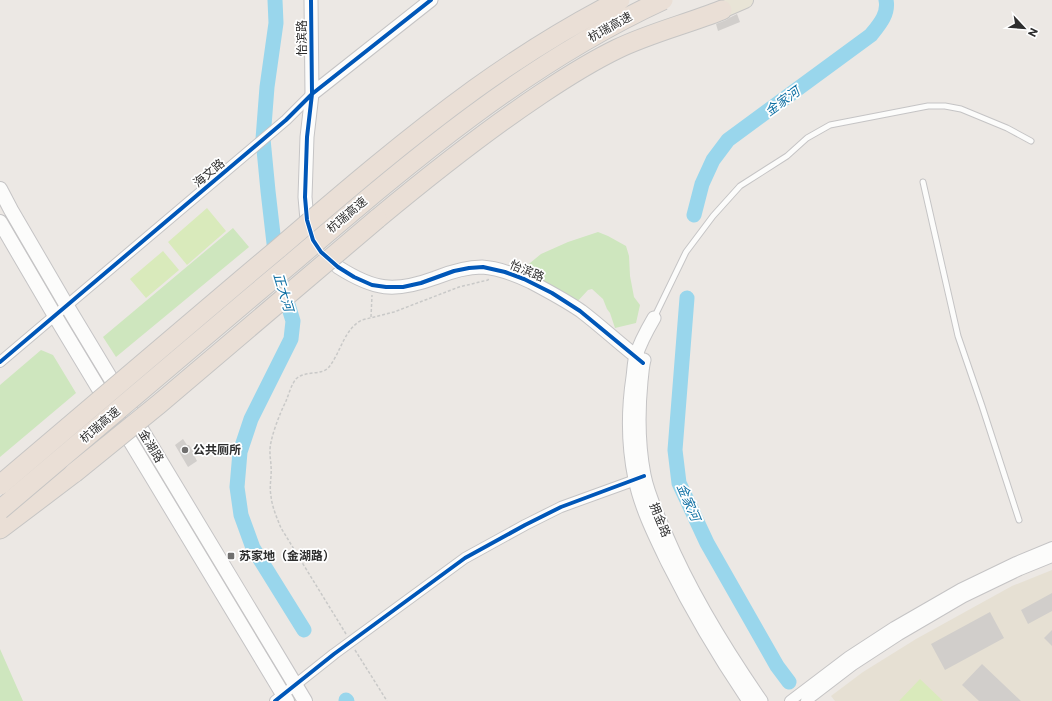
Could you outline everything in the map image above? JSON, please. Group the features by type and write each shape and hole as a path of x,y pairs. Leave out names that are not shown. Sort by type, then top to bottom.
{"highway":[{"name":"杭瑞高速","path":"0,485 329,205 425,127 475,89 530,52 581,21 620,0"},
{"name":"杭瑞高速","path":"0,510 382,186 459,125 517,84 565,53 617,23 664,0"},
{"path":"0,529 65,480 126,431 377,219 478,138 529,102 601,57 633,42 722,10"}],"main road":[{"path":"722,10 745,0"},
{"name":"金湖路","path":"0,189 67,306 305,701"},
{"name":"金湖路","path":"0,222 282,699"}],"street":[{"name":"怡滨路","path":"307,220 305,197 307,137 312,94 311,0"},
{"name":"海文路","path":"0,362 286,120 312,94 431,0"},
{"name":"怡滨路","path":"338,267 354,278 372,285 386,287 402,287 421,283 454,271 469,268 483,267 505,272 524,279 552,293 580,311 640,359"},
{"path":"654,318 644,334 640,359 630,393 630,447 640,478 648,517 662,550 686,599 716,651 749,701"},
{"path":"282,699 296,685 334,654 465,558 561,507 640,478"},
{"name":"拥金路","path":"640,478 670,546 694,594 724,646 761,701"},
{"path":"790,701 848,657 894,627 960,589 1016,562 1052,548"},
{"path":"806,701 853,664 899,635 964,597 1020,570 1052,557"}],"lane":[{"path":"654,318 686,252 713,216 740,186 787,156 808,138 830,125 928,106 945,106 962,109 1008,128 1031,141"},
{"path":"923,182 958,336 1019,520"}],"path":[{"path":"386,701 281,528 275,513 271,496 271,446 280,414 295,380 305,374 328,369 347,335 357,322 394,312 459,287 488,280 491,269"},
{"path":"371,318 372,285"}],"shaded area":[{"path":"1052,570 1052,701 835,701 831,696 863,672 916,639 1012,586"}],"green space":[{"path":"207,208 226,231 187,265 168,242"},
{"path":"233,228 249,247 116,357 103,337"},
{"path":"598,232 626,246 629,256 630,276 634,297 640,305 636,323 615,328 603,299 592,289 588,290 576,303 519,272 541,254 568,242"},
{"path":"163,251 179,270 146,298 130,279"},
{"path":"41,350 53,355 76,393 0,457 0,385"},
{"path":"0,649 23,701 0,701"},
{"path":"920,679 943,701 899,701"}],"building":[{"path":"737,14 740,22 718,31 716,24"},
{"name":"公共厕所","path":"183,439 195,454 194,455 197,461 188,467 175,445"},
{"path":"1052,593 1052,611 1028,624 1021,610"},
{"path":"990,612 1004,638 945,670 931,644"},
{"path":"1052,630 1052,646 1044,638"},
{"path":"982,664 1021,701 979,701 962,685"}],"waterway":[{"name":"正大河","path":"275,0 276,23 267,87 263,139 277,269 293,321 291,339 251,419 240,452 237,487 241,515 253,548 304,630"},
{"name":"金家河","path":"694,215 702,184 713,160 728,140 871,35 885,15 887,5 886,0"},
{"name":"金家河","path":"687,298 675,450 679,483 707,543 777,666 789,682"}],"tunnel":[{"path":"307,220 313,240 321,252 335,265"}],"cycle path":[{"path":"311,0 312,94 307,137 305,197 307,220 313,240 321,252 338,267 354,277 372,285 386,287 403,287 421,283 454,271 469,268 483,267 505,272 524,279 552,293 580,311 643,363"},
{"path":"0,362 286,120 312,94 431,0"},
{"path":"275,701 334,654 465,558 561,507 644,476"}],"place":[{"name":"公共厕所","path":"185,450"},
{"name":"苏家地（金湖路）","path":"231,556"}]}
